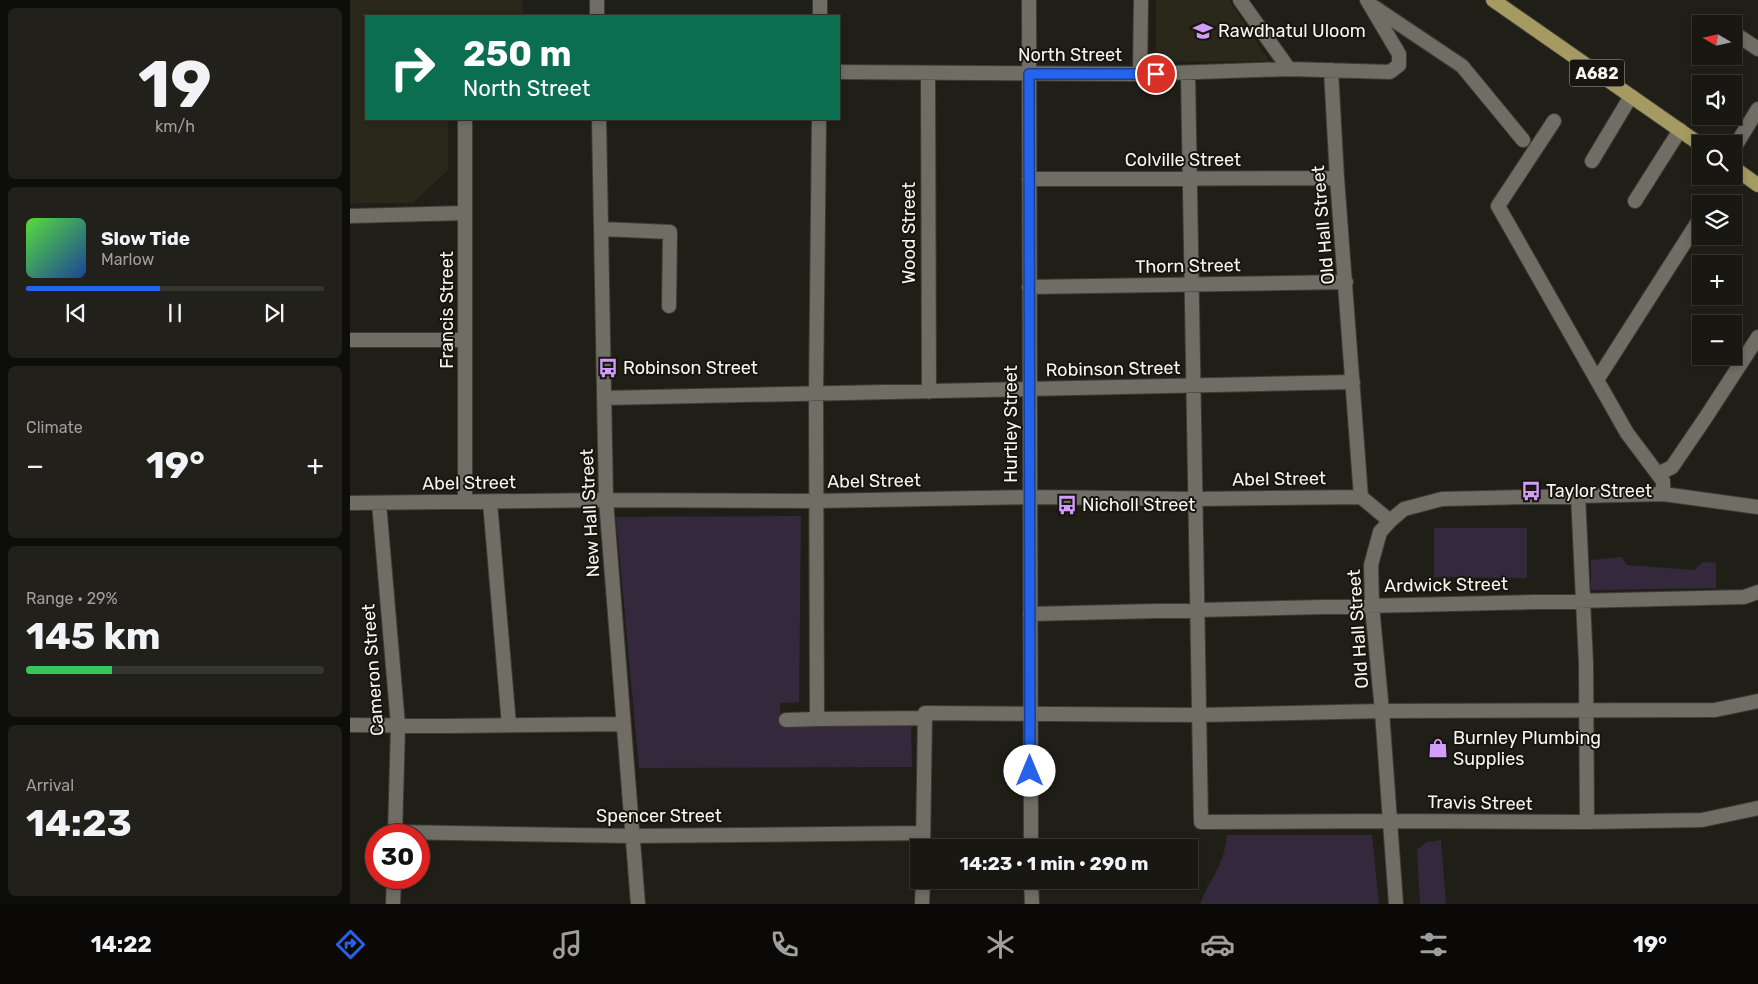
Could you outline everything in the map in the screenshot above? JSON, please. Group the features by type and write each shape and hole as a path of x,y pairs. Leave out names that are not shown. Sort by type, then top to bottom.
{"main road":[{"name":"A682","path":"1493,0 1692,139"},
{"path":"1742,174 1758,185"}],"street":[{"path":"597,0 597,15"},
{"path":"820,0 820,15"},
{"name":"Hurtley Street","path":"1029,0 1031,839"},
{"path":"1140,74 1141,0"},
{"path":"1240,0 1289,69"},
{"path":"1368,2 1462,66 1523,140"},
{"name":"North Street","path":"840,72 1188,74 1289,69 1390,72 1399,65 1399,54 1368,2"},
{"path":"1742,38 1758,49"},
{"name":"Old Hall Street","path":"1331,70 1337,178 1361,496"},
{"name":"Wood Street","path":"928,74 929,392"},
{"path":"1188,74 1199,715"},
{"path":"1592,161 1630,96"},
{"path":"1742,135 1758,109"},
{"name":"Francis Street","path":"465,120 466,502"},
{"name":"New Hall Street","path":"599,120 606,500 638,904"},
{"path":"817,719 816,395 819,120"},
{"path":"1554,121 1498,206 1627,434 1663,481 1663,494"},
{"path":"1635,201 1680,130"},
{"name":"Colville Street","path":"1029,179 1337,178"},
{"path":"350,216 465,214"},
{"path":"601,228 670,232 669,306"},
{"path":"1597,380 1692,231"},
{"name":"Thorn Street","path":"1029,288 1346,282"},
{"path":"1658,474 1672,467 1758,337"},
{"path":"350,340 466,340"},
{"name":"Robinson Street","path":"604,398 816,395 1353,382"},
{"name":"Old Hall Street","path":"1396,904 1391,820 1372,606 1371,565 1380,532 1390,521 1404,509 1442,499 1663,494 1758,507"},
{"path":"1578,495 1584,601 1588,822"},
{"path":"1361,496 1390,521"},
{"name":"Abel Street","path":"350,503 606,500 817,501 1030,497 1196,499 1361,496"},
{"path":"490,502 509,725"},
{"name":"Cameron Street","path":"379,503 398,725 395,824"},
{"name":"Ardwick Street","path":"1030,614 1744,597 1758,592"},
{"path":"786,720 1030,713 1199,715 1382,711 1715,710 1758,701"},
{"name":"Travis Street","path":"1199,715 1201,822 1391,820 1588,822 1702,820 1758,808"},
{"path":"923,839 925,716"},
{"path":"350,725 623,724"},
{"name":"Spencer Street","path":"430,834 634,836 923,833"},
{"path":"393,904 394,889"},
{"path":"922,904 923,889"},
{"path":"1031,889 1032,904"}],"shaded area":[{"path":"350,0 522,0 523,15 365,15 365,120 448,120 448,170 413,203 350,203"},
{"name":"Rawdhatul Uloom","path":"1156,0 1229,0 1269,61 1156,62"},
{"path":"801,516 799,702 780,703 781,725 911,724 912,767 639,768 616,517"},
{"path":"1434,528 1527,528 1527,578 1434,577"},
{"path":"1622,557 1627,565 1694,570 1703,562 1716,563 1716,588 1591,590 1591,560"},
{"path":"1227,835 1372,835 1379,904 1200,904 1220,863"},
{"path":"1441,840 1446,904 1420,904 1417,850 1427,842"}],"place":[{"name":"Rawdhatul Uloom","path":"1203,31"},
{"name":"Robinson Street","path":"608,368"},
{"name":"Taylor Street","path":"1531,491"},
{"name":"Nicholl Street","path":"1067,505"},
{"name":"Burnley Plumbing Supplies","path":"1438,748"}],"route":[{"path":"1030,771 1029,74 1156,74"}]}
